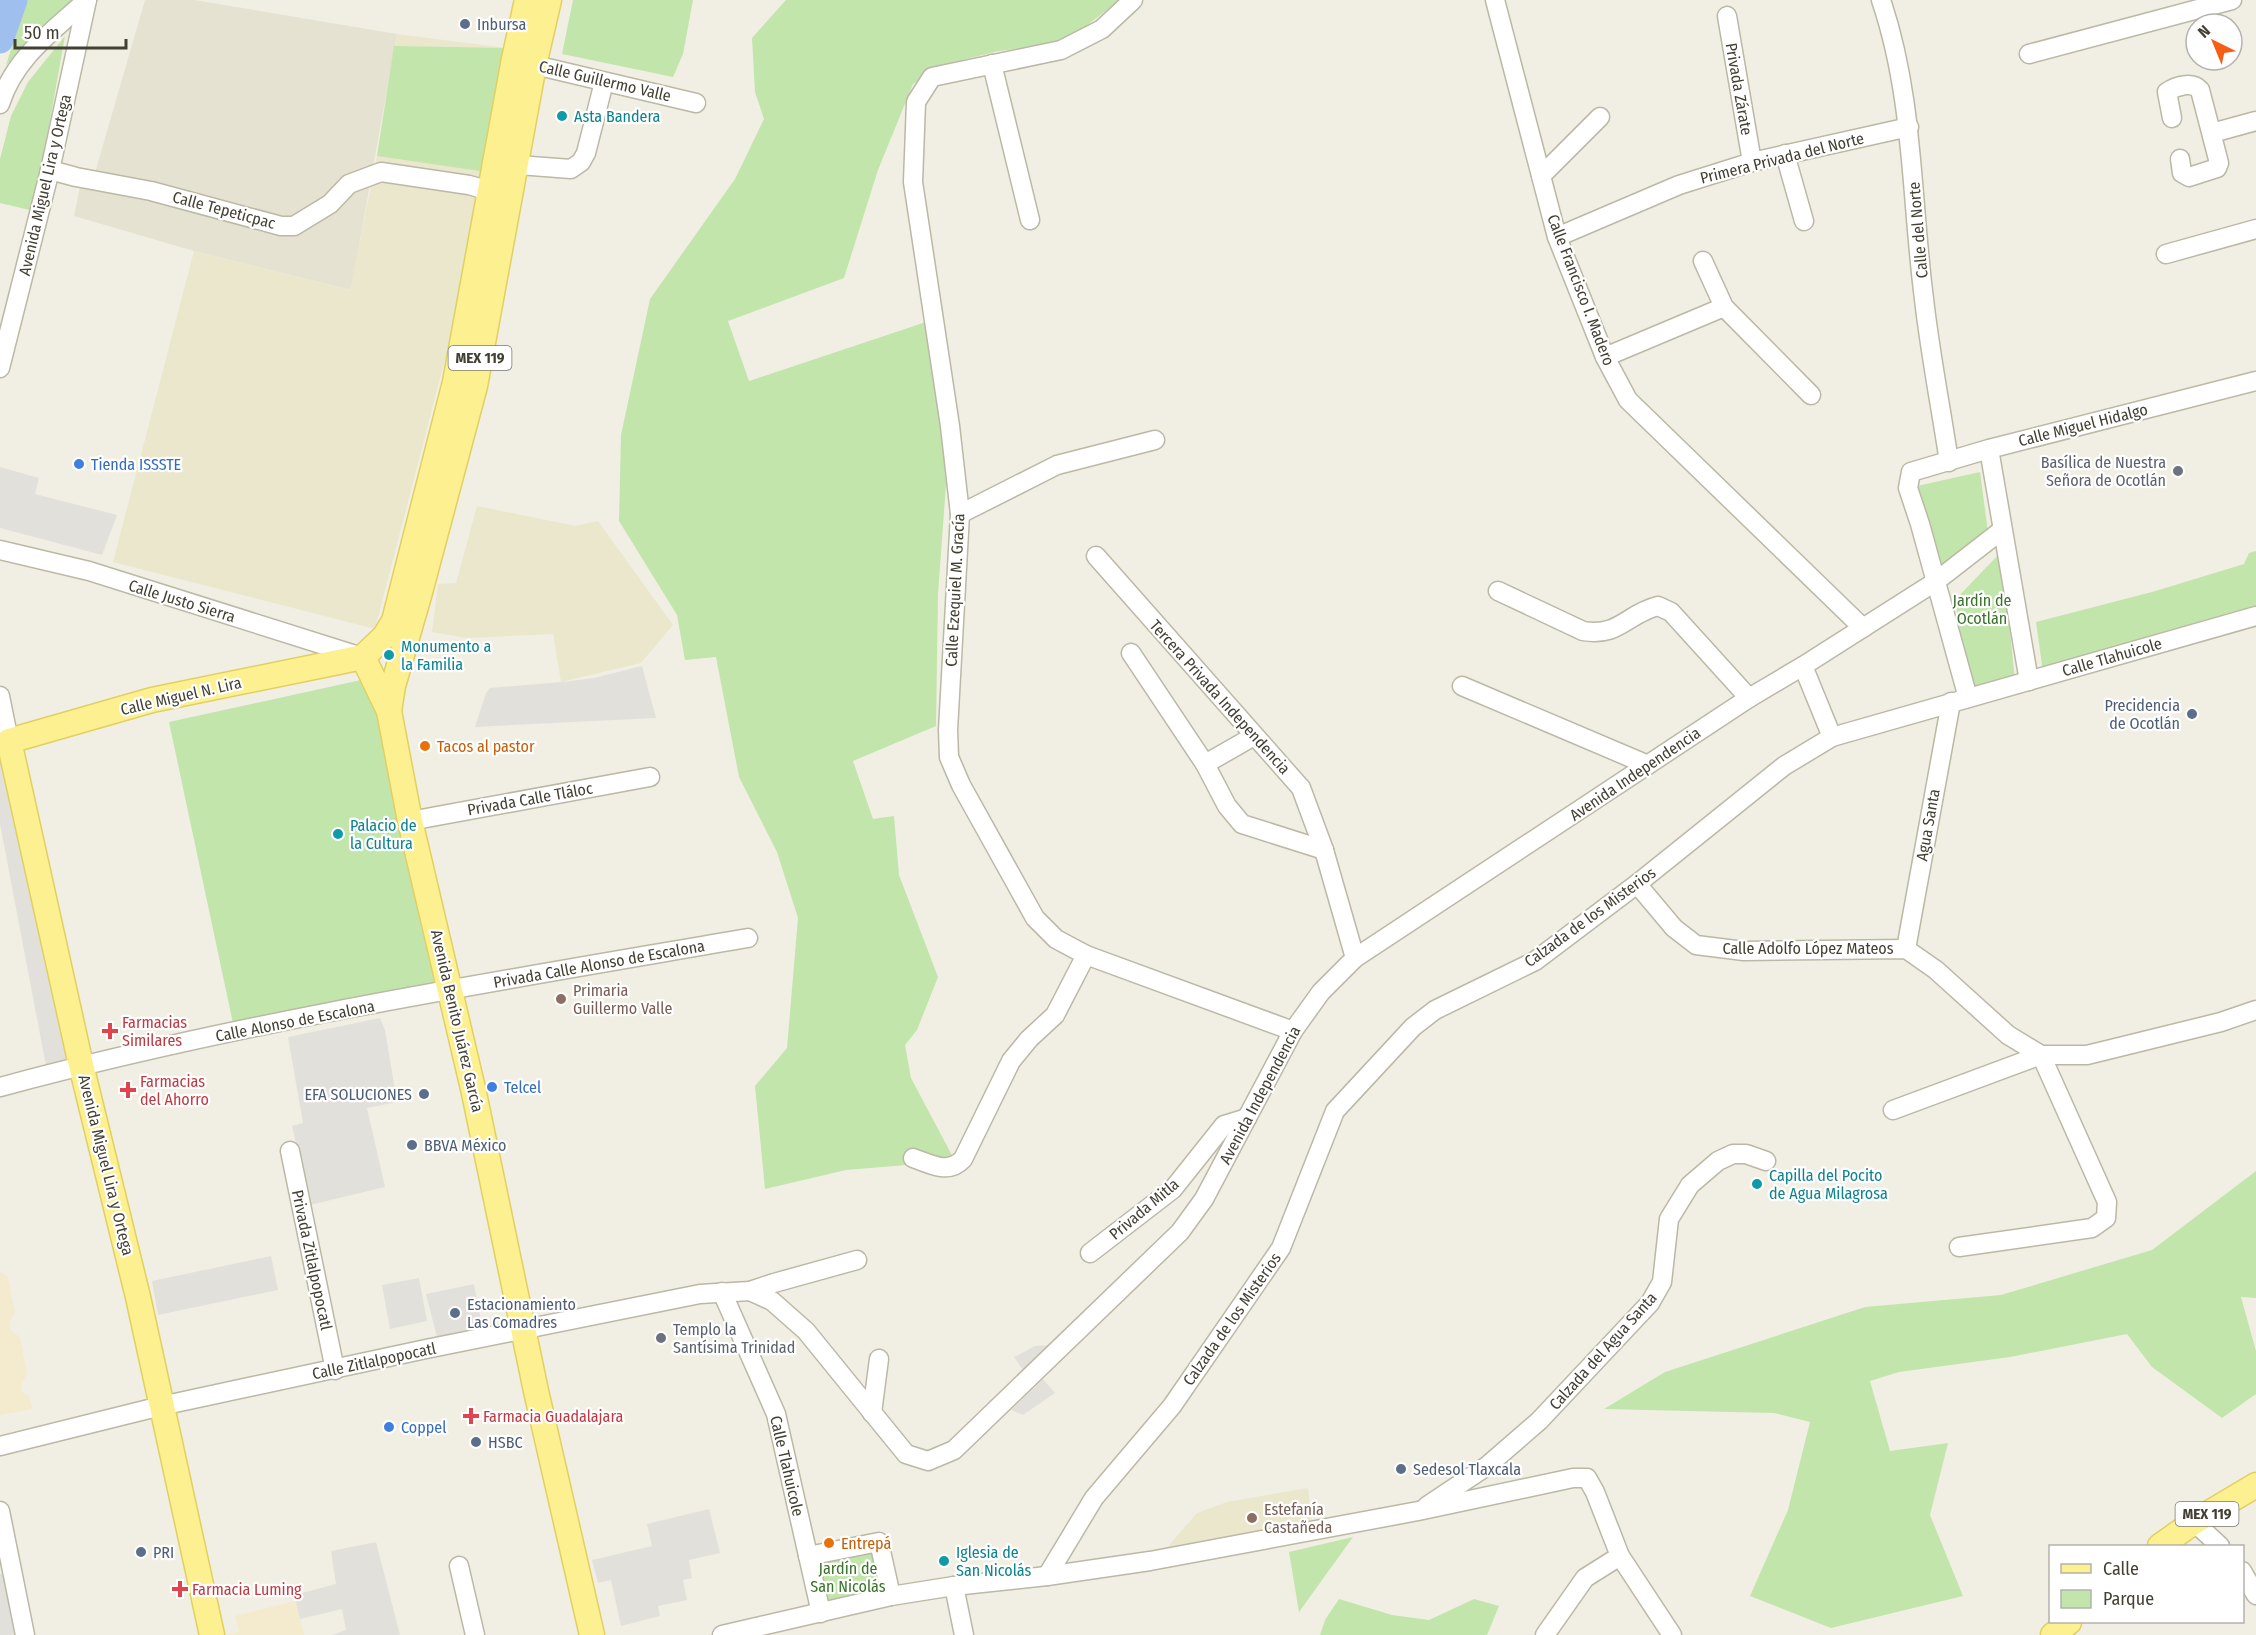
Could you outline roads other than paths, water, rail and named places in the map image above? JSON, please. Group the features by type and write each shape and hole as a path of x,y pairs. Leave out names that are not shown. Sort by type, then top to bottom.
{"main road":[{"name":"MEX 119","path":"389,711 393,686 419,596 465,384 524,62 527,0"},
{"name":"MEX 119","path":"524,62 549,0"},
{"name":"MEX 119","path":"363,657 385,636 394,621 465,384 490,190 505,164"},
{"name":"Avenida Benito Juárez García","path":"363,657 389,711 410,821 450,989 523,1330 592,1635"},
{"name":"Calle Miguel N. Lira","path":"4,741 152,700 363,657"},
{"name":"Avenida Miguel Lira y Ortega","path":"4,741 138,1297 212,1635"},
{"name":"MEX 119","path":"2161,1545 2194,1522 2256,1485"},
{"path":"2053,1635 2068,1623"}],"street":[{"path":"0,104 5,87 34,47 87,0"},
{"name":"Avenida Miguel Lira y Ortega","path":"0,368 50,170 87,0"},
{"name":"Calle Ezequiel M. Gracía","path":"1132,0 1102,29 1061,50 932,77 916,102 913,182 950,426 960,514 948,730 950,757 961,785 1035,918 1056,939 1086,955 1293,1030"},
{"name":"Calle Francisco I. Madero","path":"1495,0 1557,237 1605,357 1628,400 1863,628"},
{"name":"Calle del Norte","path":"1881,0 1888,21 1909,127 1923,298 1949,462"},
{"path":"2029,54 2232,0"},
{"name":"Privada Zárate","path":"1727,16 1752,162"},
{"name":"Calle Guillermo Valle","path":"524,62 696,103"},
{"path":"992,64 1030,220"},
{"path":"505,164 571,169 581,162 586,153 604,82"},
{"path":"2172,118 2167,92 2191,84 2196,86 2200,90 2219,164 2217,168 2185,177 2182,173 2180,159"},
{"path":"1541,176 1600,117"},
{"path":"2212,133 2256,121"},
{"name":"Primera Privada del Norte","path":"1557,237 1679,185 1752,162 1909,127"},
{"path":"1785,154 1804,221"},
{"name":"Calle Tepeticpac","path":"50,170 151,191 280,226 294,226 330,204 349,184 381,172 490,190"},
{"path":"2166,254 2256,229"},
{"path":"1703,261 1724,307 1811,395"},
{"path":"1605,357 1724,307"},
{"name":"Calle Miguel Hidalgo","path":"1935,582 1908,488 1911,472 1928,465 1949,462 1989,449 2256,381"},
{"path":"960,514 1057,465 1155,440"},
{"path":"1989,449 2029,681"},
{"name":"Avenida Independencia","path":"750,1291 772,1301 806,1331 906,1454 928,1461 954,1450 1180,1232 1204,1200 1293,1030 1321,992 1355,958 1749,698 1935,582 2002,530"},
{"name":"Calle Justo Sierra","path":"0,550 89,571 363,657"},
{"name":"Tercera Privada Independencia","path":"1096,556 1300,788 1324,850 1355,958"},
{"path":"1935,582 1959,700"},
{"path":"1498,591 1583,631 1598,634 1613,630 1646,609 1658,606 1671,612 1749,698"},
{"name":"Calle Tlahuicole","path":"1959,700 2256,616"},
{"path":"1131,653 1205,764 1227,806 1242,824 1324,850"},
{"path":"1803,666 1832,737"},
{"path":"1462,686 1648,765"},
{"name":"Avenida Miguel Lira y Ortega","path":"0,696 4,741"},
{"name":"Calzada de los Misterios","path":"1047,1576 1094,1498 1172,1406 1281,1248 1335,1111 1413,1027 1435,1010 1536,961 1637,884 1784,766 1832,737 1959,700"},
{"name":"Agua Santa","path":"1906,949 1959,700"},
{"path":"1205,764 1254,736"},
{"name":"Privada Calle Tláloc","path":"410,821 650,777"},
{"name":"Calle Adolfo López Mateos","path":"1637,884 1674,928 1696,945 1744,951 1906,949 1936,970 2008,1035 2041,1055"},
{"name":"Privada Calle Alonso de Escalona","path":"450,989 748,938"},
{"path":"913,1158 947,1169 957,1166 963,1159 1011,1061 1029,1039 1054,1015 1086,955"},
{"name":"Calle Alonso de Escalona","path":"0,1087 81,1065 450,989"},
{"path":"1893,1110 2041,1055 2087,1055 2221,1022 2256,1010"},
{"path":"1959,1247 2092,1228 2106,1218 2107,1202 2041,1055"},
{"name":"Privada Mitla","path":"1090,1253 1173,1190 1224,1125 1247,1118"},
{"name":"Privada Zitlalpopocatl","path":"290,1150 334,1370"},
{"name":"Calzada del Agua Santa","path":"1418,1511 1487,1466 1539,1421 1650,1302 1662,1282 1669,1219 1690,1185 1718,1161 1733,1154 1746,1154 1766,1161"},
{"path":"750,1291 857,1260"},
{"name":"Calle Zitlalpopocatl","path":"0,1446 161,1406 426,1349 700,1294 750,1291"},
{"name":"Calle Tlahuicole","path":"722,1292 776,1414 821,1613"},
{"path":"872,1413 879,1359"},
{"path":"722,1635 891,1596 1150,1561 1418,1511 1573,1478 1587,1478 1595,1492 1620,1556 1672,1635"},
{"path":"0,1511 25,1635"},
{"path":"2194,1522 2219,1545"},
{"path":"808,1556 879,1542 891,1596"},
{"path":"1545,1635 1585,1578 1620,1556"},
{"path":"459,1566 475,1635"},
{"path":"2244,1575 2256,1595"},
{"path":"954,1586 964,1635"}],"waterway":[{"path":"0,40 14,0"}],"place":[{"name":"Inbursa","path":"465,24"},
{"name":"Asta Bandera","path":"562,116"},
{"name":"Tienda ISSSTE","path":"79,464"},
{"name":"Basílica de Nuestra Señora de Ocotlán","path":"2178,471"},
{"name":"Monumento a la Familia","path":"389,655"},
{"name":"Precidencia de Ocotlán","path":"2192,714"},
{"name":"Tacos al pastor","path":"425,746"},
{"name":"Palacio de la Cultura","path":"338,834"},
{"name":"Primaria Guillermo Valle","path":"561,999"},
{"name":"Farmacias Similares","path":"110,1031"},
{"name":"Telcel","path":"492,1087"},
{"name":"Farmacias del Ahorro","path":"128,1090"},
{"name":"EFA SOLUCIONES","path":"424,1094"},
{"name":"BBVA México","path":"412,1145"},
{"name":"Capilla del Pocito de Agua Milagrosa","path":"1757,1184"},
{"name":"Estacionamiento Las Comadres","path":"455,1313"},
{"name":"Templo la Santísima Trinidad","path":"661,1338"},
{"name":"Farmacia Guadalajara","path":"471,1416"},
{"name":"Coppel","path":"389,1427"},
{"name":"HSBC","path":"476,1442"},
{"name":"Sedesol Tlaxcala","path":"1401,1469"},
{"name":"Estefanía Castañeda","path":"1252,1518"},
{"name":"Entrepá","path":"829,1543"},
{"name":"PRI","path":"141,1552"},
{"name":"Iglesia de San Nicolás","path":"944,1561"},
{"name":"Farmacia Luming","path":"180,1589"}],"park label":[{"name":"Jardín de Ocotlán","path":"1982,609"},
{"name":"Jardín de San Nicolás","path":"848,1577"}]}
